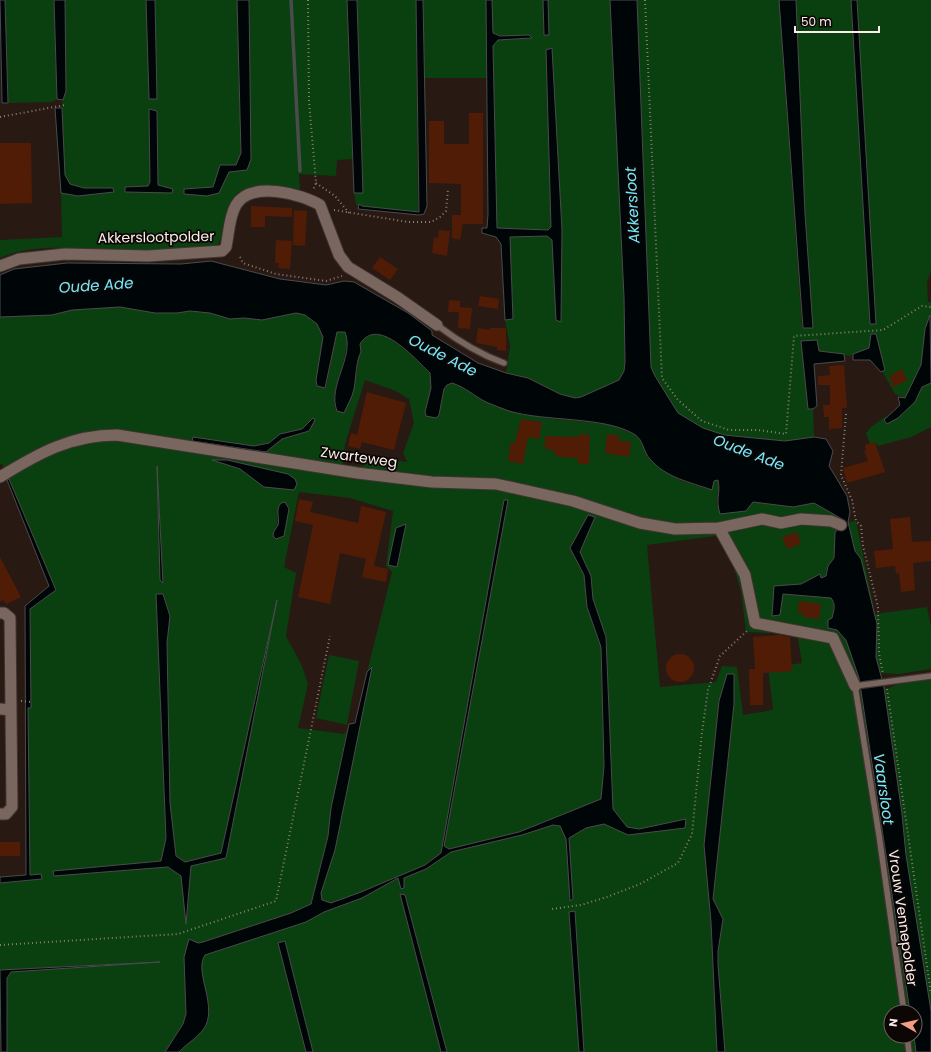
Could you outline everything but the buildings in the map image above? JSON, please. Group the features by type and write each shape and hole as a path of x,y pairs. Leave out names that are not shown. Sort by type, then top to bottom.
{"street":[{"name":"Akkerslootpolder","path":"0,266 19,259 65,254 148,256 214,253 222,251 226,247 232,215 237,204 242,198 250,193 272,191 295,194 320,205"},
{"path":"320,205 339,256 348,268 397,297 437,325"},
{"name":"Zwarteweg","path":"0,477 59,445 86,437 117,435 357,473 432,482 496,484 573,501 640,523 675,529 719,528 762,519 781,523 800,519 831,521 841,524"},
{"path":"719,528 745,575 755,623 833,638 855,686"},
{"path":"0,613 4,613 10,618 5,709 12,807 6,814 0,814"}],"lane":[{"path":"437,325 461,344 484,356 504,363"},
{"path":"855,686 886,680 931,676"},
{"name":"Vrouw Vennepolder","path":"855,686 879,835 903,1004"}],"path":[{"path":"308,0 309,100 316,183 308,199"},
{"path":"646,0 662,378 678,400 702,421 729,430 758,430 786,434 794,336 883,330 922,306 931,307"},
{"path":"0,117 65,104"},
{"path":"316,183 335,196 350,214"},
{"path":"320,205 350,214 408,222 431,222 440,217 446,211 448,189"},
{"path":"240,257 243,263 276,274 326,281 356,272"},
{"path":"846,414 841,475 852,500 856,522 861,526 863,546 878,607 880,653 883,674 886,680 931,994"},
{"path":"552,909 581,905 608,897 640,884 678,863 692,834 702,732 708,690 720,656 737,642 755,623"},
{"path":"0,945 178,934 276,901 330,636"},
{"path":"24,701 31,702"}],"green space":[{"path":"5,0 54,0 57,99 52,102 8,103"},
{"path":"64,0 147,0 149,99 157,99 155,0 237,0 241,153 236,165 220,166 213,187 219,193 229,172 247,170 251,159 249,0 347,0 353,159 337,160 336,176 299,174 300,190 281,186 266,186 243,192 234,197 223,235 217,246 156,253 137,253 77,248 37,249 18,252 0,258 0,240 62,237 61,193 78,196 114,192 113,188 84,188 70,184 65,175 62,103 66,91","holes":["149,109 157,111 158,185 173,189 125,187 148,186 150,182"]},
{"path":"357,0 416,0 418,213 356,205 354,193 363,192"},
{"path":"423,0 486,0 487,78 425,78"},
{"path":"492,0 543,0 544,35 548,35 548,0 610,0 624,297 625,362 624,371 619,380 581,397 567,397 523,376 506,373 510,346 505,320 513,319 510,237 547,236 552,240 556,320 560,321 562,230 552,48 546,50 551,227 548,230 496,228 493,46 498,40 532,38 529,35 498,36 492,33"},
{"path":"637,0 779,0 802,328 813,328 805,214 796,0 851,0 870,323 875,324 857,0 931,0 931,270 927,283 928,302 931,302 931,315 925,329 921,365 905,398 895,394 882,371 885,370 875,334 871,335 869,348 850,356 819,351 801,341 808,409 813,409 814,437 785,441 724,435 703,428 678,413 651,367"},
{"path":"94,307 120,307 155,313 177,313 190,311 210,313 230,319 244,318 262,320 296,313 305,315 317,324 324,337 316,380 317,386 326,388 337,332 345,332 348,340 334,403 337,411 344,413 357,373 358,356 361,352 360,344 368,335 378,334 386,337 403,348 430,373 431,388 425,412 439,415 444,389 447,385 452,383 467,389 485,402 543,418 608,424 634,434 640,439 649,459 681,481 712,490 714,481 718,480 719,486 717,506 753,502 793,507 815,503 842,519 843,526 835,532 834,556 827,569 826,576 821,578 819,574 801,584 774,586 780,615 782,594 831,598 834,605 833,615 836,627 846,639 852,653 859,678 909,1004 883,1004 883,1044 915,1044 916,1052 725,1052 718,965 718,951 723,919 713,899 734,704 733,674 723,689 719,701 704,845 711,922 717,1052 584,1052 575,911 569,912 579,1052 447,1052 405,895 401,894 441,1052 313,1052 284,941 278,943 306,1052 179,1052 204,1028 209,1016 209,1007 202,970 202,962 205,955 306,922 324,912 362,898 399,878 401,888 403,878 426,869 451,852 522,835 553,825 560,826 566,839 570,901 573,899 569,838 587,828 604,823 628,835 686,819 639,829 627,827 613,809 606,637 593,599 591,576 580,552 595,518 570,548 584,575 587,607 601,647 604,766 601,799 519,832 449,849 444,846 508,500 504,500 441,853 425,865 361,892 331,903 322,900 321,893 335,850 371,668 367,672 392,572 386,566 393,511 350,498 299,492 284,567 296,573 286,636 302,666 308,684 298,728 344,734 347,730 331,808 328,836 311,904 291,913 203,942 198,943 189,939 185,952 186,1014 183,1024 165,1052 7,1052 7,978 11,972 97,965 0,970 0,883 42,879 41,874 30,875 28,708 31,707 30,609 56,590 2,464 0,464 0,317 52,315","holes":["365,380 396,391 409,399 414,423 403,453 407,462 373,457 362,466 343,465 345,444","307,423 309,431 282,439 266,452 193,437 254,446 269,443 280,434 302,429","281,503 289,509 284,536 273,532 277,525 278,510","716,536 730,555 741,591 746,632 797,634 802,663 768,668 773,710 743,715 737,667 722,666 716,682 660,687 647,545","156,594 164,594 170,616 167,643 170,803 176,856 185,862 221,854 271,626 226,858 191,866 187,921 181,876 168,867 54,876 53,872 161,861 166,838"]},
{"path":"931,383 931,427 911,437 878,446 875,442 870,444 866,433 871,427 889,414 884,420 915,402 922,387"},
{"path":"856,521 875,614 927,607 931,627 931,669 899,674 880,673 876,657 877,624 861,559 855,552 848,522"},
{"path":"329,655 359,661 347,725 316,718"},
{"path":"931,680 931,1011 906,855 902,814 884,687 887,689 902,682"}],"water":[{"path":"0,0 5,0 8,103 2,103"},
{"path":"54,0 65,0 66,91 63,100 57,99"},
{"path":"146,0 155,0 157,99 149,99"},
{"path":"237,0 249,0 251,159 247,170 229,172 219,193 207,196 184,194 184,189 213,187 220,165 236,165 241,153"},
{"path":"347,0 357,0 363,193 354,193"},
{"path":"416,0 423,0 427,206 424,214 419,215 358,209 359,204 362,206 419,212"},
{"path":"486,0 492,0 493,33 500,36 529,35 532,38 498,40 493,46 497,228 548,230 551,227 546,50 552,48 562,230 561,322 556,320 552,240 547,236 510,237 513,319 505,320 501,244 496,237 482,233 482,228 487,228 488,214"},
{"path":"543,0 548,0 549,35 544,35"},
{"path":"610,0 637,0 651,367 655,376 678,413 703,428 724,435 785,441 814,437 826,439 833,451 829,466 847,496 850,512 848,522 855,551 861,559 877,624 876,657 884,687 902,814 906,855 931,1011 931,1052 916,1052 915,1044 923,1044 923,1004 909,1004 859,678 846,640 837,630 828,628 828,620 832,618 834,603 831,598 783,594 780,615 772,616 774,586 801,584 820,574 821,578 826,576 828,566 834,558 835,532 843,526 842,519 814,503 793,507 753,502 746,511 720,514 718,504 718,480 714,481 712,490 687,482 663,471 650,459 640,439 634,434 607,424 540,417 509,411 486,402 452,383 447,385 444,389 439,415 436,418 426,416 425,412 431,388 430,373 396,342 376,334 368,336 360,344 361,352 356,370 354,389 344,413 337,411 335,391 347,352 345,332 337,332 325,388 317,386 316,380 323,337 317,324 305,315 296,313 262,320 244,318 230,319 210,313 190,311 177,313 155,313 120,307 72,310 52,315 0,317 0,275 14,269 67,263 181,264 211,261 280,279 326,285 344,281 354,282 408,313 432,331 432,335 478,363 506,373 528,378 560,394 575,398 581,397 619,380 624,371 624,297"},
{"path":"779,0 796,0 805,214 813,328 803,328"},
{"path":"851,0 857,0 876,324 870,324"},
{"path":"55,108 62,108 65,175 70,184 84,188 113,188 114,192 78,196 61,193"},
{"path":"149,109 157,111 158,185 173,189 172,193 125,192 125,187 148,186 150,182"},
{"path":"930,315 931,383 922,387 915,402 898,418 887,424 884,420 900,405 898,397 905,398 921,365 925,329"},
{"path":"871,334 876,334 885,370 881,372 870,360 853,360 853,354 869,348"},
{"path":"817,340 819,351 844,354 845,361 814,364 817,406 813,409 808,409 801,341"},
{"path":"313,418 315,420 309,431 282,439 266,452 192,441 193,437 254,446 269,443 280,434 302,429"},
{"path":"212,460 227,460 288,474 295,479 297,484 294,490 264,487 240,469"},
{"path":"157,466 163,583 160,580"},
{"path":"9,479 56,590 30,609 31,708 28,708 30,875 41,874 42,879 0,883 0,877 26,875 25,606 49,586 7,480"},
{"path":"504,500 508,500 444,846 449,849 519,832 601,799 604,766 601,647 587,607 584,575 570,548 588,515 595,517 580,552 591,576 593,599 606,637 613,809 627,827 639,829 686,819 685,828 628,835 604,824 586,828 569,838 573,899 570,901 566,839 560,826 553,825 522,835 451,852 426,869 404,878 404,888 401,889 398,878 362,898 324,912 306,922 205,955 202,962 202,969 209,1007 206,1025 201,1033 179,1052 165,1052 183,1024 186,1014 184,957 189,939 198,943 203,942 291,913 311,904 328,836 331,808 349,724 355,723 367,672 372,667 335,850 321,893 322,900 331,903 361,892 425,865 441,853"},
{"path":"285,502 289,509 284,536 276,539 273,536 278,525 278,508 281,503"},
{"path":"406,524 397,567 388,565 396,528"},
{"path":"156,594 163,594 170,616 167,643 170,803 176,856 185,862 221,853 277,600 226,858 191,866 186,924 181,876 168,867 54,876 53,871 161,861 166,838"},
{"path":"727,674 734,674 734,704 713,899 723,919 718,951 718,965 725,1052 717,1052 711,922 704,845 719,701"},
{"path":"400,894 405,895 447,1052 441,1052"},
{"path":"575,911 584,1052 579,1052 569,912"},
{"path":"285,941 313,1052 306,1052 278,943"},
{"path":"160,962 11,972 7,978 7,1052 1,1052 0,970"}],"waterway":[{"path":"291,0 300,171"}],"water label":[{"name":"Akkersloot","path":"632,205"},
{"name":"Oude Ade","path":"96,285"},
{"name":"Oude Ade","path":"443,355"},
{"name":"Oude Ade","path":"749,452"},
{"name":"Vaarsloot","path":"884,789"}]}
